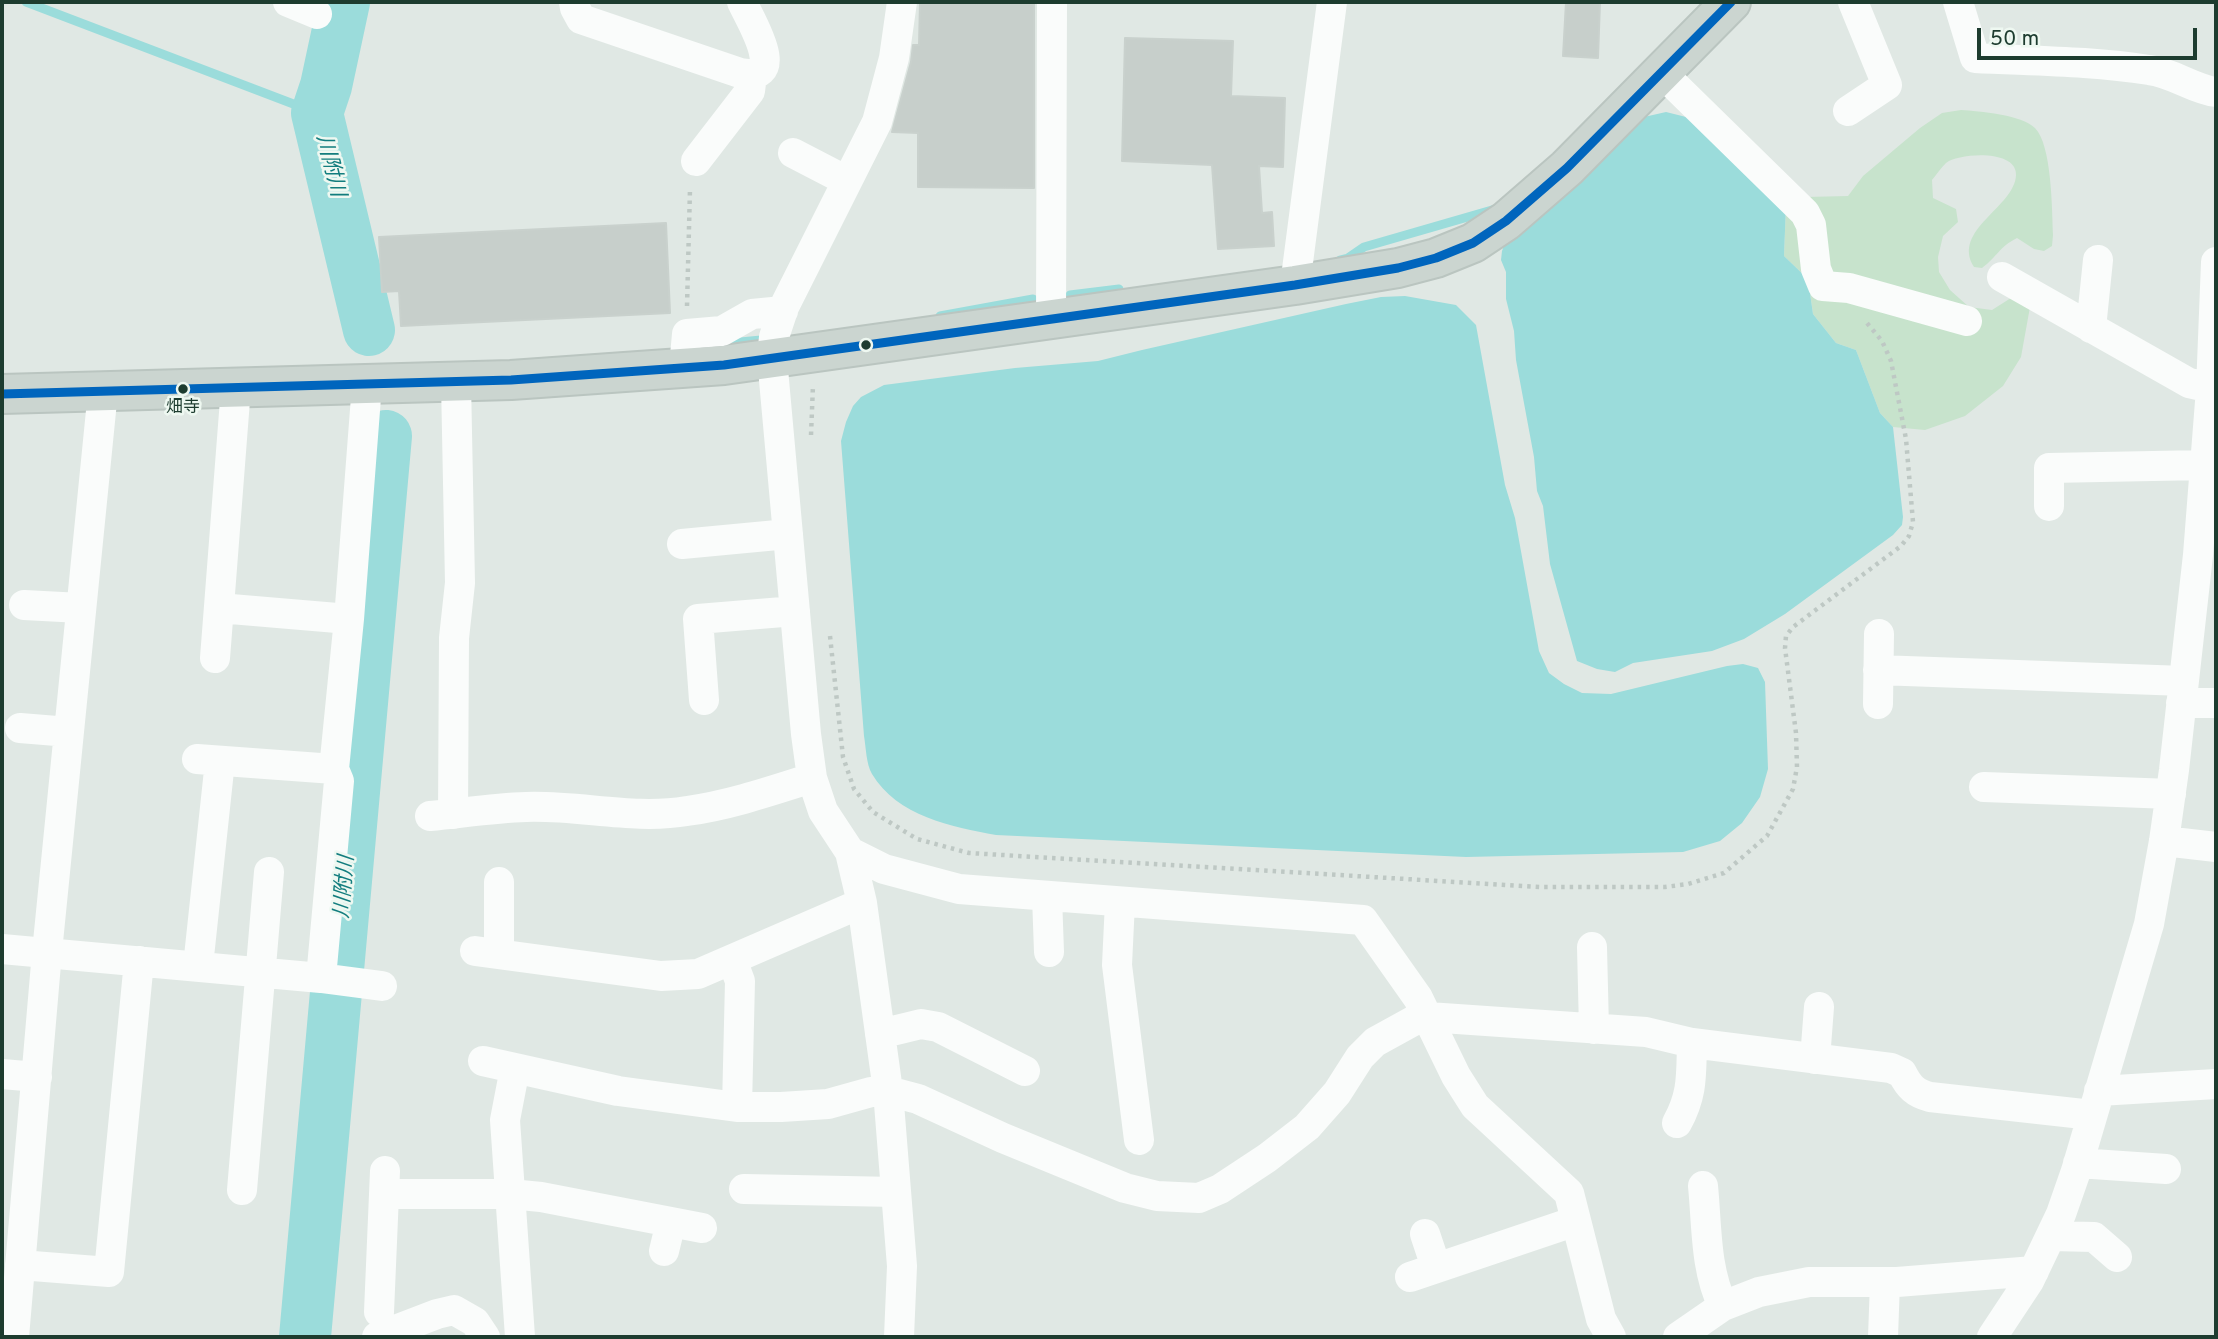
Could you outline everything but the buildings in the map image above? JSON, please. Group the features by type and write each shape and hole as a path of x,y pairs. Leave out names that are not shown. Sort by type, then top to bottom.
{"main road":[{"path":"2,394 511,380 685,351 772,358 1295,285 1398,268 1436,258 1473,243 1506,221 1567,168 1731,2"}],"street":[{"path":"288,2 317,14"},
{"path":"574,2 581,19 740,74 752,75 760,72 764,66 765,51 741,2"},
{"path":"899,1337 902,1266 888,1091 862,903 850,852 822,811 812,778 772,358 774,338 783,311 877,122 894,58 902,2"},
{"path":"1051,319 1052,2"},
{"path":"1295,285 1332,2"},
{"path":"1848,111 1887,85 1853,2"},
{"path":"1958,2 1974,69 2118,66 2153,70 2178,77 2202,90 2216,92"},
{"path":"1662,73 1805,213 1811,225 1816,269 1823,286 1849,288 1967,321"},
{"path":"696,161 750,91 752,75"},
{"path":"793,153 848,181"},
{"path":"2091,328 2098,260"},
{"path":"1992,1337 2034,1271 2061,1214 2149,924 2171,794 2183,692 2206,584 2205,465 2214,389 2216,262"},
{"path":"2002,277 2189,383 2214,389"},
{"path":"685,351 752,314 783,311"},
{"path":"456,382 460,583 441,815 527,807 573,808 641,815 687,812 757,796 812,778"},
{"path":"330,979 339,781 334,769 349,619 367,384"},
{"path":"215,657 236,387"},
{"path":"14,1337 9,1308 20,1265 14,1187 37,1077 103,391"},
{"path":"2049,506 2049,468 2205,465"},
{"path":"682,544 788,534"},
{"path":"24,605 81,608"},
{"path":"219,608 349,619"},
{"path":"704,699 698,618 795,611"},
{"path":"1878,704 1879,634"},
{"path":"1878,670 2183,692 2216,703"},
{"path":"20,728 69,732"},
{"path":"198,966 209,760 334,769"},
{"path":"1984,787 2171,794"},
{"path":"2164,841 2216,847"},
{"path":"850,852 884,869 959,889 1363,920 1419,998 1456,1076 1475,1106 1569,1193 1601,1319 1611,1337"},
{"path":"238,1176 241,1076 260,972 269,872"},
{"path":"499,882 487,952 661,976 698,974 862,903"},
{"path":"1047,896 1049,951"},
{"path":"1120,902 1117,965 1139,1140"},
{"path":"1592,947 1594,1028"},
{"path":"2,948 382,986"},
{"path":"732,960 740,981 737,1107"},
{"path":"20,1265 109,1272 139,961"},
{"path":"1815,1059 1819,1007"},
{"path":"483,1061 618,1091 737,1107 828,1104 871,1092 888,1091 918,1099 1003,1138 1125,1188 1157,1196 1199,1198 1220,1189 1307,1128 1337,1093 1360,1057 1375,1042 1415,1020 1428,1017 1646,1032 1692,1043 1891,1068 1902,1073 1908,1085 1918,1094 1930,1097 2096,1103 2216,1084"},
{"path":"880,1034 921,1024 938,1027 1025,1071"},
{"path":"1677,1123 1688,1104 1692,1043"},
{"path":"515,1068 505,1120 520,1337"},
{"path":"2,1074 37,1077"},
{"path":"2078,1163 2166,1169"},
{"path":"485,1337 475,1322 454,1310 437,1314 373,1306 385,1183 541,1197 702,1228"},
{"path":"1703,1186 1710,1267 1714,1288 1723,1306"},
{"path":"744,1189 896,1192"},
{"path":"1425,1234 1423,1272 1576,1221"},
{"path":"664,1251 671,1222"},
{"path":"2051,1236 2094,1237 2117,1257"},
{"path":"1678,1337 1723,1306 1759,1292 1809,1282 1897,1282 2034,1271"},
{"path":"1883,1337 1885,1282"}],"path":[{"path":"685,351 689,196 696,161"},
{"path":"829,632 843,757 854,789 873,812 917,839 930,843 969,853 1540,887 1665,887 1708,879 1724,873 1767,836 1793,789 1797,743 1785,648 1786,636 1793,626 1901,546 1909,536 1913,522 1906,439 1891,360 1882,341 1867,323 1832,297 1823,286"},
{"path":"810,447 812,406"}],"green space":[{"path":"1961,110 2011,117 2029,124 2041,136 2050,178 2052,246 2044,251 2034,249 2017,238 1982,268 1974,267 1969,254 1971,242 1977,230 2013,187 2016,175 2014,167 1998,157 1974,156 1953,160 1942,167 1932,180 1933,198 1956,209 1958,222 1943,236 1938,257 1939,272 1950,290 1969,307 1992,310 2014,296 2030,307 2021,357 2003,386 1965,416 1925,430 1893,427 1880,413 1856,350 1836,343 1813,314 1808,279 1784,256 1786,205 1805,197 1848,196 1863,176 1920,128 1942,113"}],"water":[{"path":"1666,112 1690,118 1786,205 1784,256 1808,279 1813,314 1836,343 1856,350 1880,413 1893,427 1903,517 1902,525 1893,535 1785,614 1744,639 1712,651 1633,663 1615,672 1597,669 1577,661 1550,564 1543,506 1537,491 1534,457 1516,360 1514,331 1506,299 1506,272 1501,260 1505,243 1644,117"},
{"path":"1405,296 1456,305 1476,325 1539,651 1549,673 1582,693 1611,694 1727,666 1743,664 1758,668 1765,682 1768,769 1760,797 1742,823 1720,841 1683,852 1466,857 996,835 927,817 911,810 883,788 870,770 864,736 841,441 853,406 861,397 884,385 1015,368 1098,361 1346,304 1381,297"}],"waterway":[{"path":"26,2 317,113"},
{"name":"川附川","path":"344,2 326,86 317,113 369,330"},
{"path":"1340,260 1364,247 1492,210"},
{"path":"1070,295 1119,289"},
{"path":"940,316 1033,299"},
{"path":"720,344 761,340"},
{"name":"川附川","path":"305,1337 386,436"}],"transit line":[{"path":"2,394 511,380 724,365 1295,285 1398,268 1436,258 1473,243 1506,221 1567,168 1731,2"}],"place":[{"name":"畑寺","path":"183,389"}]}
